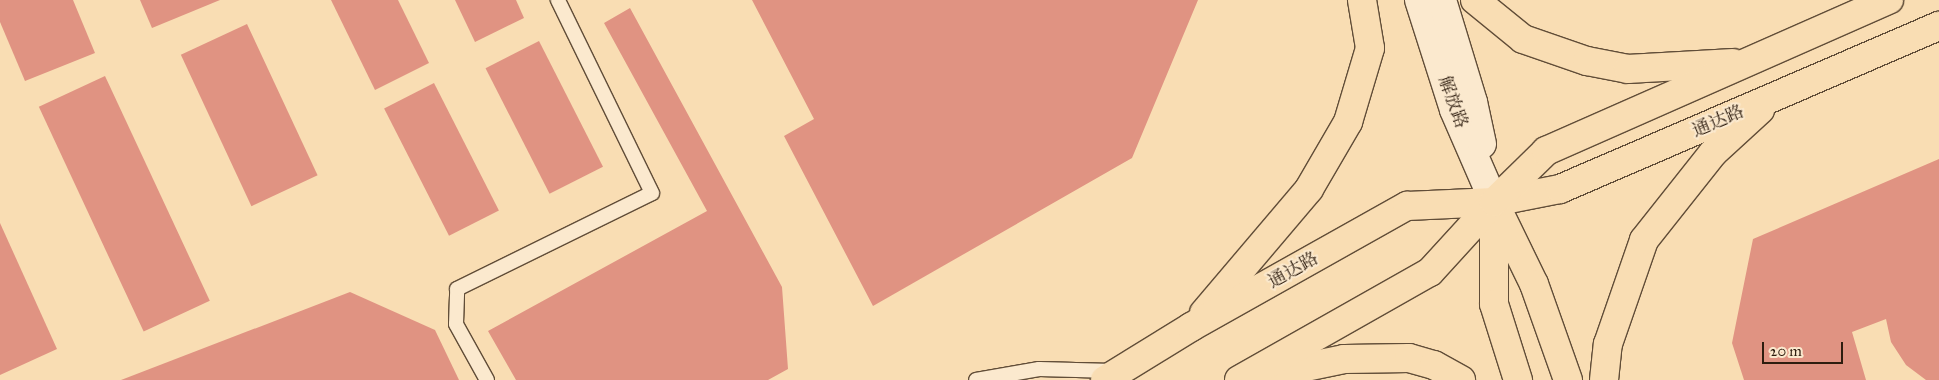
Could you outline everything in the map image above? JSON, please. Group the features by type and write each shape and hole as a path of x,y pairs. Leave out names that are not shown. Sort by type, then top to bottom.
{"main road":[{"path":"1191,327 1309,189 1348,122 1370,48 1362,0"},
{"name":"解放路","path":"1419,0 1454,110 1494,202 1534,284 1568,380"},
{"name":"解放路","path":"1442,0 1472,102 1494,202 1494,304 1518,380"},
{"path":"1475,0 1524,39 1587,62 1628,68 1752,62"},
{"path":"1239,380 1430,272 1494,202 1546,151 1752,62 1888,0"},
{"name":"通达路","path":"1112,375 1191,327 1407,206 1494,202 1560,189 1939,26"},
{"path":"1604,380 1608,344 1644,240 1713,153 1776,96"},
{"path":"1256,380 1278,370 1344,358 1409,358 1434,365 1461,380"}],"lane":[{"path":"487,380 456,324 457,289 652,193 558,0"},
{"path":"976,380 1039,369 1112,375"}],"building":[{"path":"0,0 73,0 95,53 25,81 0,22"},
{"path":"140,0 220,0 152,28"},
{"path":"331,0 398,0 429,63 375,90"},
{"path":"455,0 516,0 524,18 475,42"},
{"path":"752,0 1198,0 1132,158 873,306 784,136 814,119"},
{"path":"630,8 782,287 788,369 768,380 516,380 488,331 707,211 604,23"},
{"path":"247,24 318,175 251,206 181,55"},
{"path":"539,41 603,167 550,194 486,68"},
{"path":"105,76 210,301 144,332 39,107"},
{"path":"434,83 499,210 449,236 384,108"},
{"path":"1939,159 1939,380 1926,380 1906,365 1891,342 1886,319 1852,332 1866,380 1744,380 1732,343 1753,239"},
{"path":"0,223 57,349 0,375"},
{"path":"350,292 435,330 459,380 121,380"}]}
